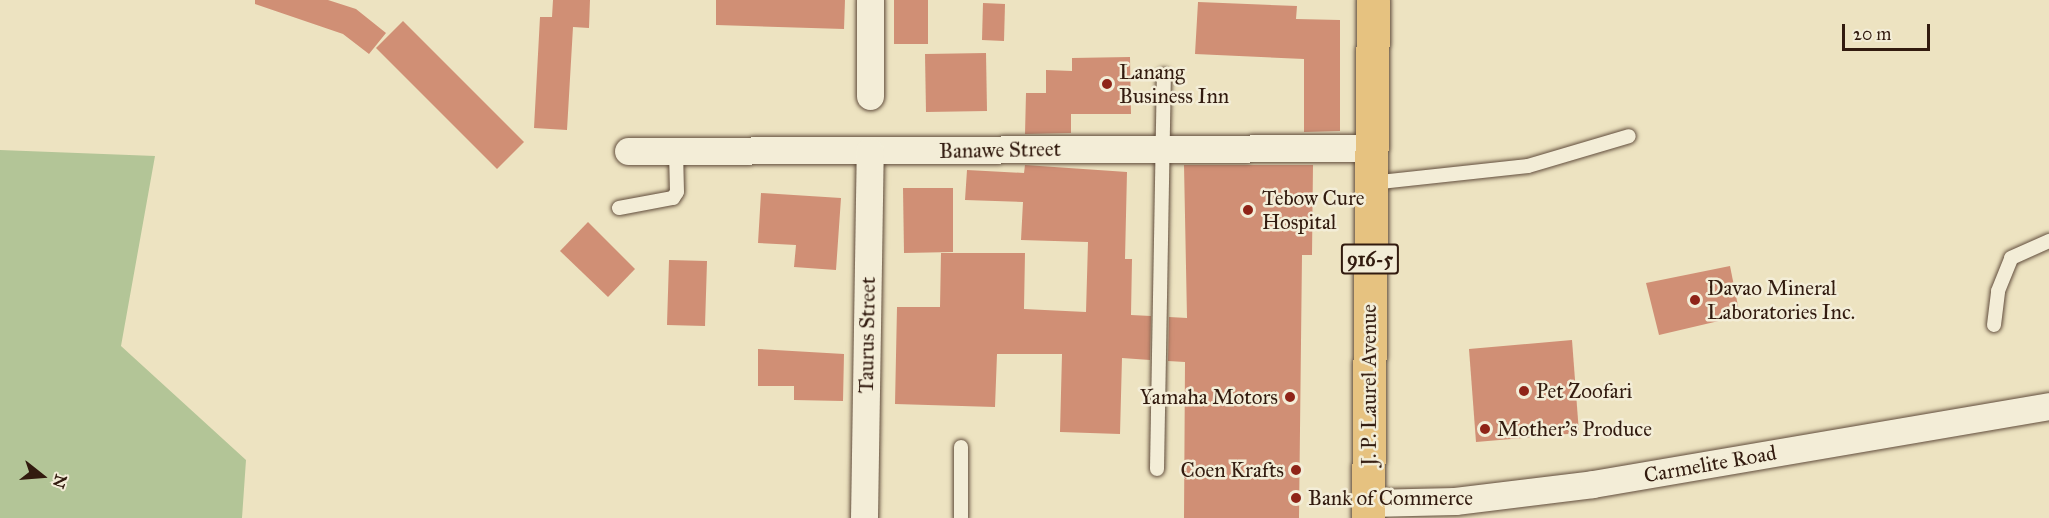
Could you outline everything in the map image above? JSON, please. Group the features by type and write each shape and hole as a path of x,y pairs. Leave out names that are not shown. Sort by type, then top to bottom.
{"main road":[{"name":"J. P. Laurel Avenue","path":"1369,511 1373,0"}],"street":[{"path":"870,0 870,96"},
{"name":"Banawe Street","path":"628,151 870,151 1161,147 1371,148"},
{"name":"Taurus Street","path":"864,518 870,151"},
{"name":"Carmelite Road","path":"1369,511 1593,484 2049,406"}],"lane":[{"path":"1157,469 1164,75"},
{"path":"1371,183 1528,166 1629,136"},
{"path":"620,208 673,198 677,192 676,151"},
{"path":"1994,325 1998,291 2011,258 2049,241"},
{"path":"960,518 961,447"}],"green space":[{"path":"0,150 155,156 121,346 246,460 242,518 0,518"}],"building":[{"path":"255,0 328,0 356,9 386,33 369,54 343,34 255,4"},
{"path":"553,0 590,0 589,28 573,27 567,130 534,128 540,17 552,17"},
{"path":"716,0 845,0 844,29 716,25"},
{"path":"894,0 928,0 928,44 894,44"},
{"path":"1198,2 1297,6 1296,19 1340,20 1340,131 1304,132 1304,59 1195,54"},
{"path":"983,3 1005,4 1004,41 982,40"},
{"path":"403,21 524,142 497,169 376,48"},
{"path":"986,53 987,111 926,112 925,54"},
{"path":"1130,57 1131,114 1071,114 1071,133 1025,134 1026,93 1046,93 1046,70 1072,71 1072,58"},
{"path":"1025,165 1127,172 1125,259 1132,259 1131,315 1151,316 1150,360 1122,358 1120,434 1060,432 1062,354 997,354 995,407 895,404 897,307 940,307 941,253 1025,253 1024,309 1086,312 1088,242 1021,240 1023,202 965,200 967,170 1024,173"},
{"path":"1184,165 1313,165 1312,255 1302,255 1299,518 1184,518 1185,362 1168,361 1169,317 1187,318"},
{"path":"903,188 953,188 953,252 904,253"},
{"path":"761,193 841,198 836,270 794,267 796,245 758,243"},
{"path":"588,222 635,269 608,297 560,251"},
{"path":"669,260 707,261 705,326 667,325"},
{"path":"1730,266 1740,316 1659,335 1646,283"},
{"name":"Pet Zoofari","path":"1572,340 1579,433 1476,442 1469,349"},
{"path":"758,349 844,354 843,401 794,400 794,386 758,386"}],"place":[{"name":"Lanang Business Inn","path":"1107,84"},
{"name":"Tebow Cure Hospital","path":"1248,210"},
{"name":"Davao Mineral Laboratories Inc.","path":"1695,300"},
{"name":"Pet Zoofari","path":"1524,391"},
{"name":"Yamaha Motors","path":"1290,397"},
{"name":"Mother's Produce","path":"1485,429"},
{"name":"Coen Krafts","path":"1296,470"},
{"name":"Bank of Commerce","path":"1296,498"}]}
